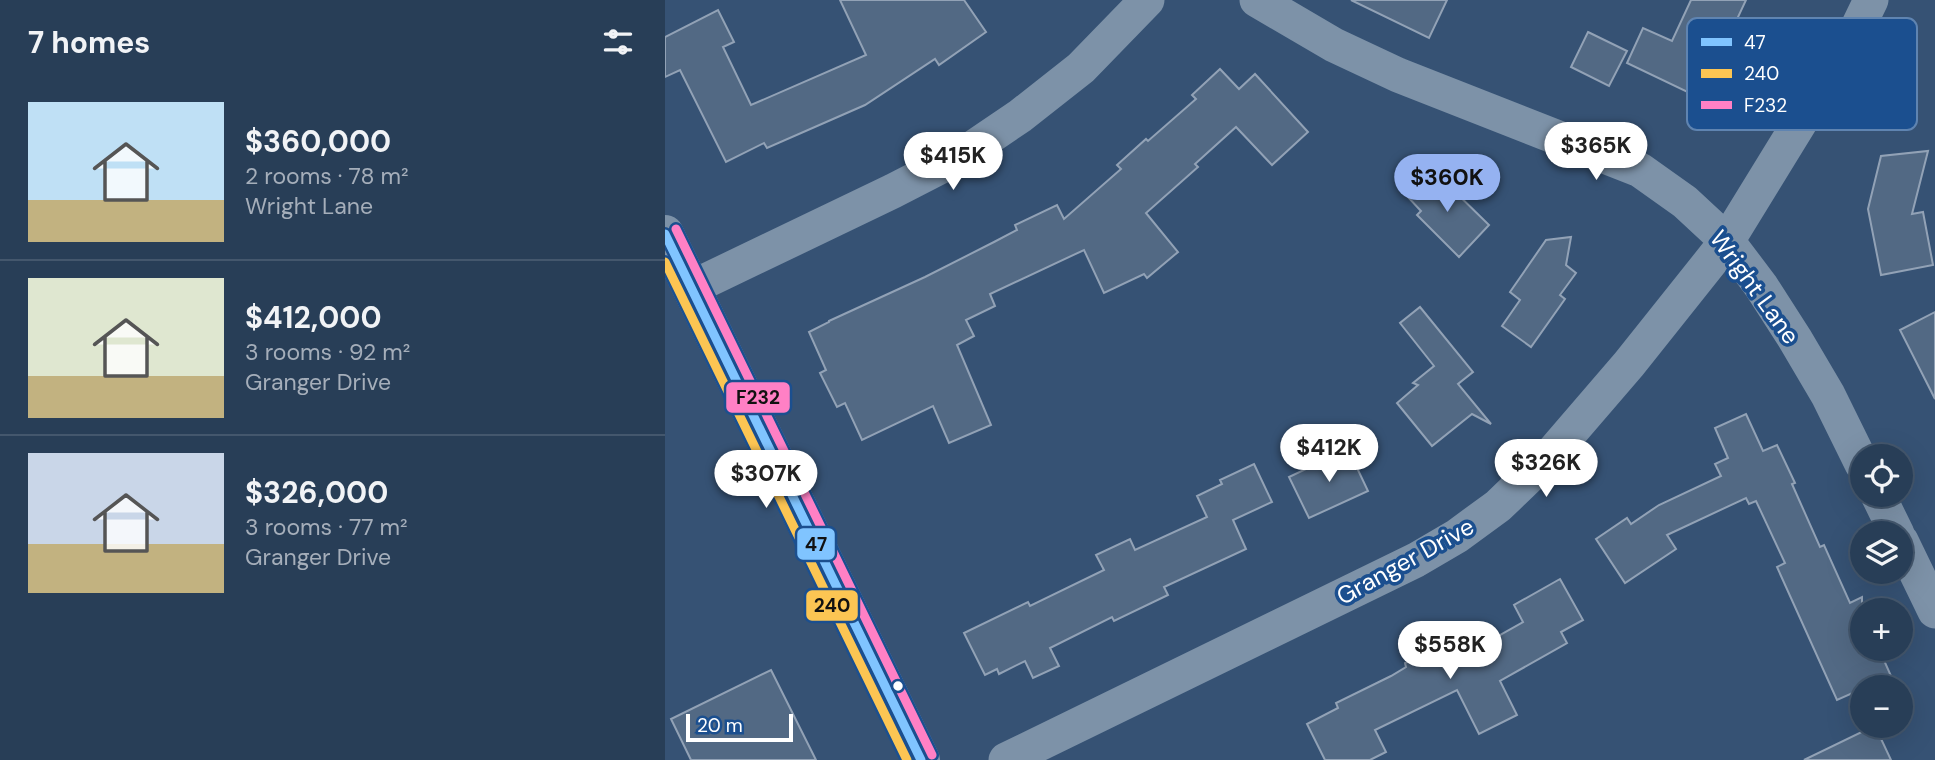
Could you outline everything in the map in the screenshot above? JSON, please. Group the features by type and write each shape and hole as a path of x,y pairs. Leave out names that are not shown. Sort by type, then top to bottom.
{"street":[{"path":"691,288 961,156 1020,116 1081,68 1147,0"},
{"name":"Wright Lane","path":"1257,0 1334,45 1398,75 1640,170 1685,202 1727,241 1761,286 1828,395 1852,444"},
{"name":"Granger Drive","path":"1863,18 1871,0"},
{"name":"Granger Drive","path":"1006,760 1416,560 1457,536 1498,506 1549,457 1727,241 1796,130"},
{"path":"665,234 921,760"},
{"path":"1913,566 1935,611"}],"building":[{"path":"840,0 964,0 986,32 939,65 935,59 865,105 767,148 764,143 726,162 680,70 665,77 665,37 718,10 734,42 723,47 751,105 866,55"},
{"path":"1351,0 1447,0 1429,38"},
{"path":"1691,0 1746,0 1738,18 1687,18 1687,92 1627,63 1643,28 1672,41"},
{"path":"1588,32 1627,51 1609,86 1571,67"},
{"path":"1220,69 1239,89 1255,74 1308,132 1272,165 1236,127 1195,164 1198,167 1146,213 1178,252 1147,278 1144,274 1104,293 1084,250 990,294 995,306 966,320 974,336 957,345 991,425 949,443 933,406 862,440 845,403 837,407 820,373 826,370 809,332 994,242 1017,230 1015,225 1057,205 1064,219 1121,169 1117,165 1196,99 1192,95"},
{"path":"1928,151 1912,214 1923,212 1933,265 1881,275 1868,209 1881,156"},
{"path":"1430,172 1442,183 1444,181 1489,225 1459,257 1417,215 1421,211 1407,196"},
{"path":"1571,237 1566,265 1576,273 1560,295 1565,299 1531,347 1502,326 1520,300 1510,292 1546,240"},
{"path":"1420,307 1473,372 1458,384 1491,424 1472,414 1432,446 1397,403 1418,385 1413,383 1434,366 1400,323"},
{"path":"1935,312 1935,399 1900,330"},
{"path":"1746,414 1763,451 1777,445 1820,547 1824,545 1850,603 1850,661 1884,661 1891,675 1850,675 1850,694 1837,700 1777,567 1785,563 1756,501 1749,504 1746,498 1667,535 1676,549 1625,583 1596,539 1627,518 1631,524 1659,505 1721,476 1715,464 1728,458 1715,428"},
{"path":"1348,449 1368,491 1309,518 1289,477"},
{"path":"1254,464 1272,502 1233,520 1246,549 1164,587 1168,595 1114,621 1112,617 1050,648 1059,666 1033,678 1025,661 999,674 997,669 985,675 964,633 1028,602 1030,606 1104,570 1096,555 1130,539 1135,550 1207,517 1197,496 1222,484 1220,480"},
{"path":"1560,579 1583,620 1561,632 1567,643 1500,681 1517,715 1479,734 1457,690 1375,730 1386,752 1370,760 1325,760 1307,724 1338,708 1336,703 1391,676 1406,667 1405,663 1434,649 1443,667 1523,622 1514,605"},
{"path":"771,670 816,760 691,760 671,719"},
{"path":"1850,738 1881,738 1891,760 1804,760"}],"transit line":[{"name":"F232","path":"676,229 932,755"},
{"name":"47","path":"665,234 921,760"},
{"name":"240","path":"665,262 907,760"}]}
